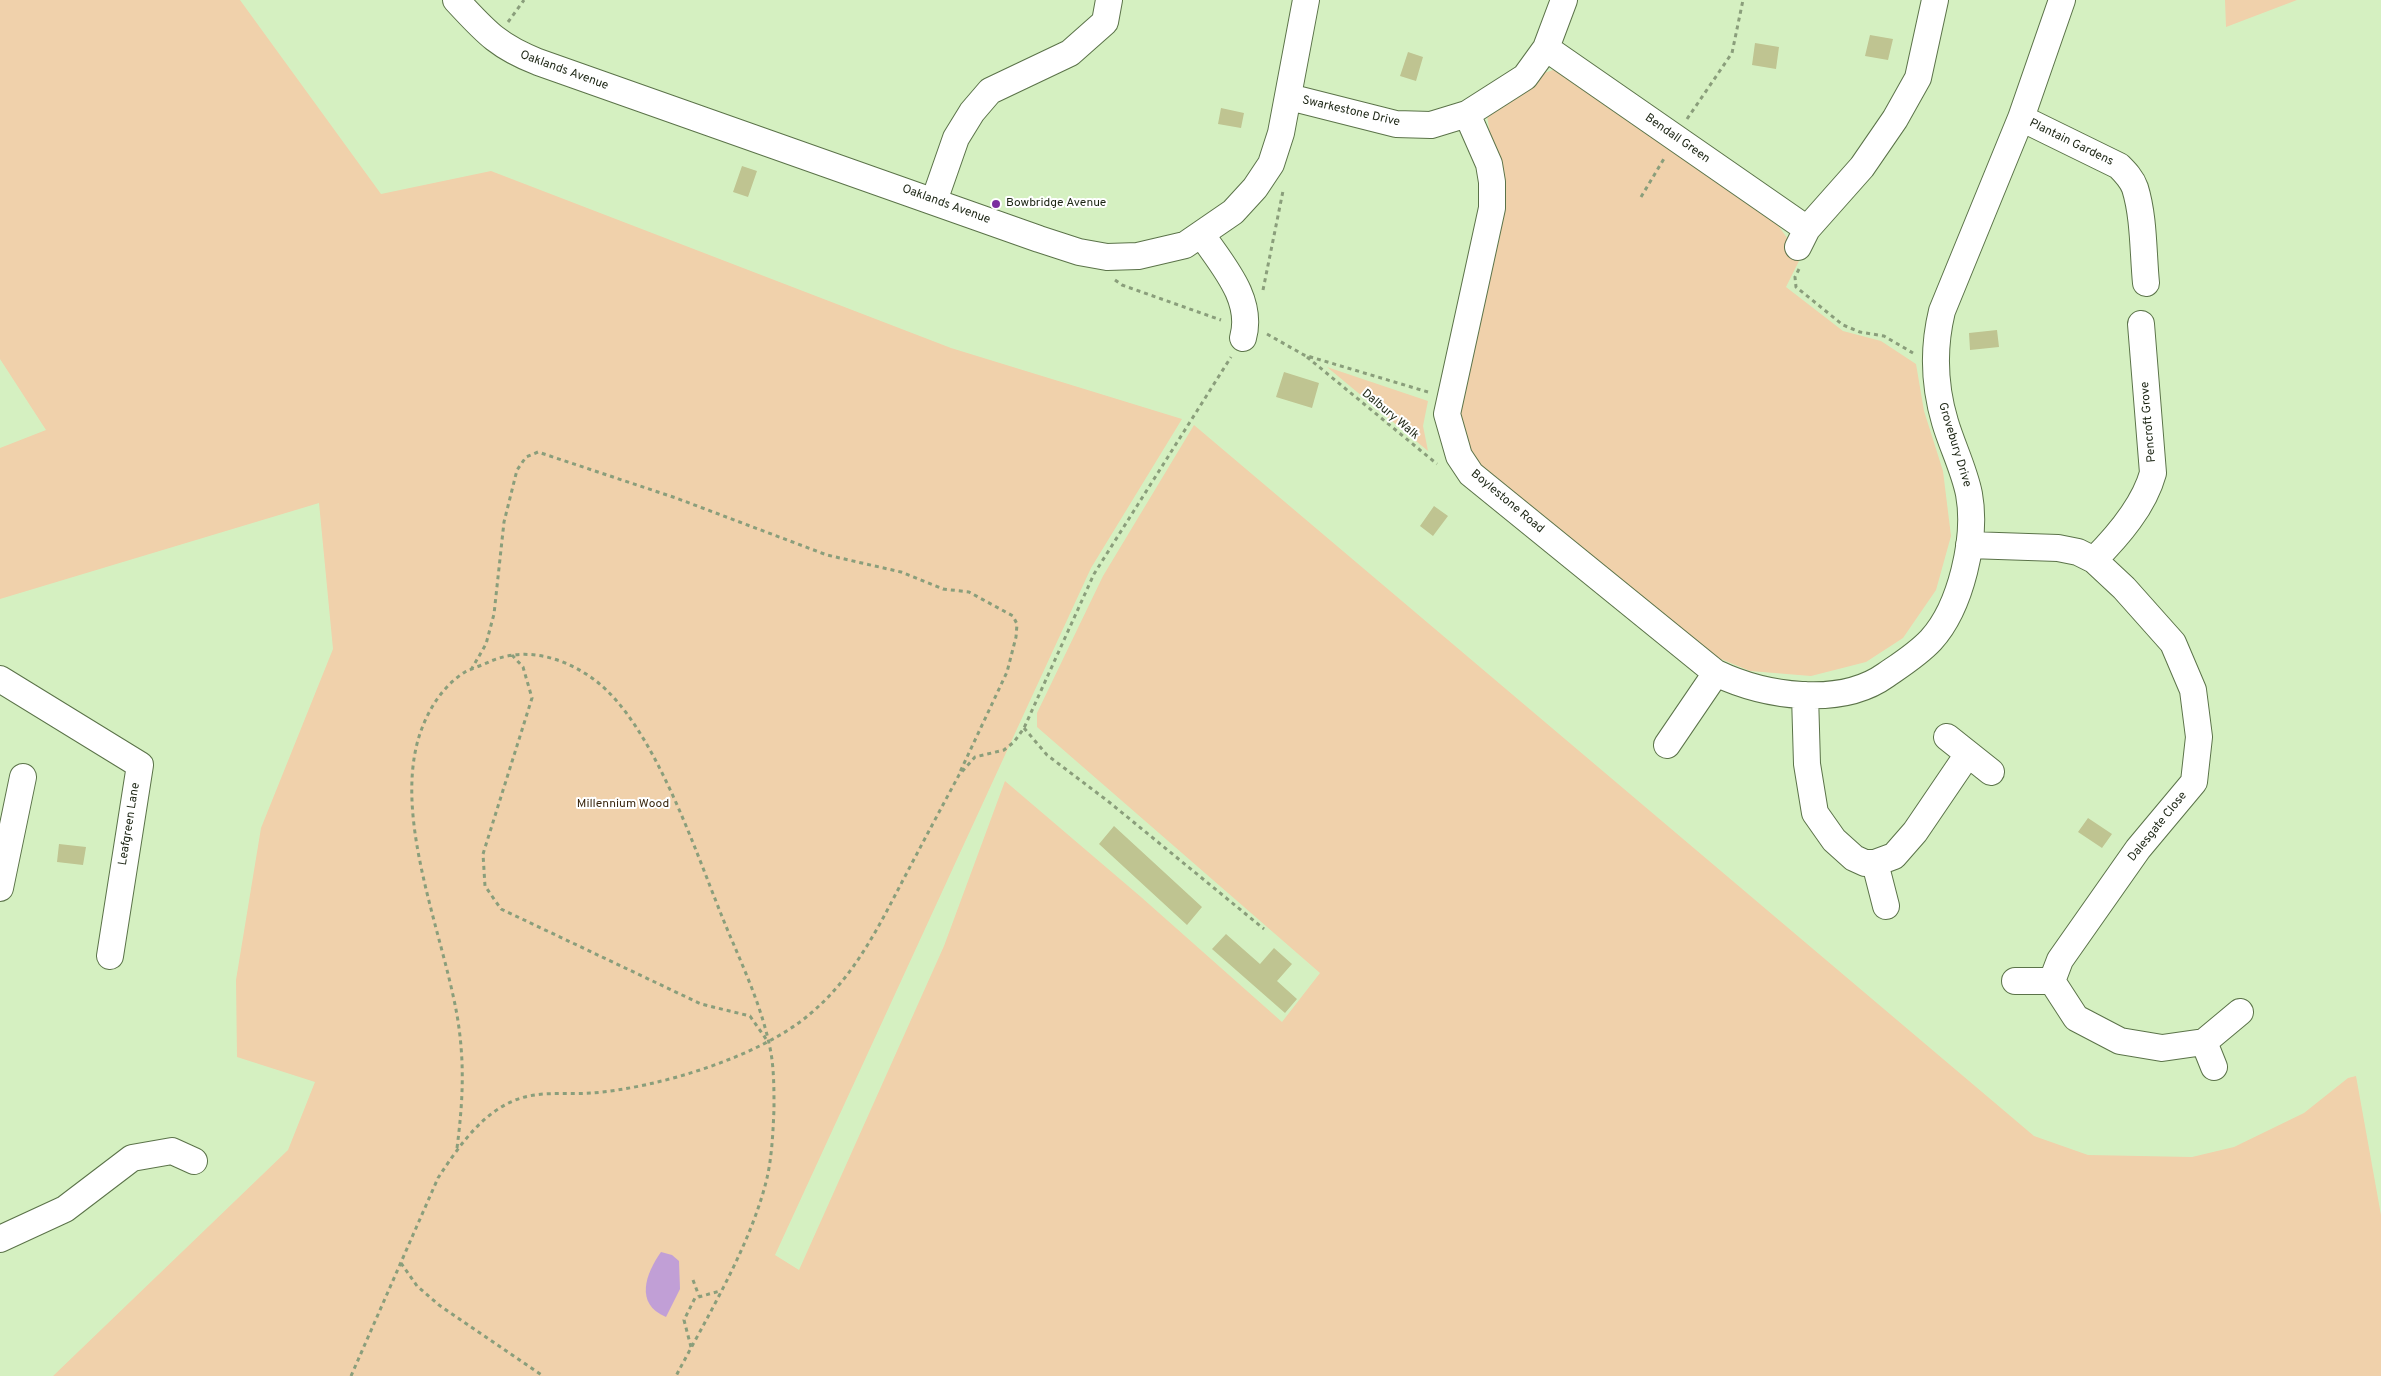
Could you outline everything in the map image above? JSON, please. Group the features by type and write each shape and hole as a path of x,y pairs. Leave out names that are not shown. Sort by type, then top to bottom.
{"street":[{"name":"Oaklands Avenue","path":"456,0 491,37 511,51 524,57 934,201 1039,240 1079,252 1107,256 1138,256 1163,252 1185,245 1233,212 1255,188 1271,164 1281,133 1306,0"},
{"path":"934,201 956,138 972,112 990,91 1070,53 1104,22 1109,0"},
{"name":"Swarkestone Drive","path":"1288,97 1396,124 1431,125 1467,114 1525,77 1546,48 1564,0"},
{"path":"1803,238 1862,167 1895,119 1918,78 1935,0"},
{"name":"Grovebury Drive","path":"1716,673 1740,684 1773,692 1805,695 1846,692 1864,687 1881,679 1919,652 1932,638 1949,611 1963,574 1969,545 1969,495 1945,422 1938,392 1936,335 1942,310 2021,118 2062,0"},
{"name":"Bendall Green","path":"1546,48 1674,137 1803,238"},
{"name":"Boylestone Road","path":"1467,114 1489,164 1492,182 1492,208 1447,414 1450,432 1459,456 1471,474 1716,673"},
{"name":"Plantain Gardens","path":"2021,118 2119,166 2128,176 2135,187 2140,217 2146,283"},
{"path":"1202,235 1225,269 1245,305 1245,332"},
{"name":"Pencroft Grove","path":"2094,560 2111,543 2148,491 2153,473 2141,324"},
{"name":"Dalesgate Close","path":"1969,545 2058,548 2078,552 2094,560 2124,588 2173,643 2193,690 2200,737 2194,782 2138,849 2060,960 2052,981"},
{"path":"1667,745 1716,673"},
{"name":"Leafgreen Lane","path":"0,680 140,765 110,956"},
{"path":"1805,695 1807,764 1815,813 1834,840 1854,858 1865,863 1894,856 1915,832 1968,754"},
{"path":"1947,737 1991,772"},
{"path":"0,888 23,777"},
{"path":"1875,862 1886,906"},
{"path":"2015,981 2052,981 2076,1018 2120,1041 2162,1048 2204,1042 2240,1012"},
{"path":"2204,1042 2214,1067"},
{"path":"0,1239 65,1209 132,1158 154,1146 172,1151 194,1161"}],"path":[{"path":"1641,197 1657,172 1674,137 1732,54 1743,0"},
{"path":"1261,299 1283,187"},
{"path":"1803,238 1802,262 1795,277 1796,287 1802,293 1843,325 1860,332 1884,336 1920,358 1936,358"},
{"path":"1108,274 1122,285 1234,325 1245,332"},
{"path":"959,775 975,757 1004,750 1014,742 1024,728 1094,574 1245,332 1255,327 1304,355 1433,393 1450,394"},
{"name":"Dalbury Walk","path":"1304,355 1434,463 1471,474"},
{"path":"351,1376 438,1178 457,1148 496,1111 513,1101 533,1095 593,1093 653,1082 718,1062 768,1042 809,1015 842,983 859,960 959,775 1007,672 1016,637 1017,624 1013,616 969,592 943,589 900,572 827,554 676,498 538,452 526,457 517,470 504,522 494,614 486,644 472,670"},
{"path":"457,1148 463,1094 463,1054 456,1012 412,819 411,775 419,738 433,702 464,673 505,655 538,654 570,664 598,682 632,720 676,805 759,1009 768,1042 773,1070 774,1106 767,1178 752,1226 692,1348 676,1376"},
{"path":"512,655 523,667 532,698 483,854 485,886 501,908 701,1004 750,1016 768,1042"},
{"path":"1024,728 1047,755 1109,802 1264,930"},
{"path":"401,1263 417,1286 439,1305 543,1376"},
{"path":"693,1280 699,1296"},
{"path":"692,1348 684,1320 695,1298 720,1291"}],"green space":[{"name":"Millennium Wood","path":"0,0 240,0 381,194 491,171 951,348 1182,419 1091,568 775,1255 799,1270 944,946 1005,781 1141,897 1282,1022 1320,973 1037,727 1037,713 1103,576 1194,425 2034,1136 2088,1155 2192,1157 2234,1147 2304,1113 2348,1078 2356,1076 2381,1215 2381,1376 53,1376 288,1150 315,1082 237,1057 236,980 261,828 333,649 319,503 0,599 0,448 46,430 0,359"},
{"path":"2225,0 2297,0 2226,27"},
{"path":"1559,68 1777,224 1801,257 1786,287 1843,331 1881,341 1916,364 1924,411 1943,471 1951,536 1936,590 1903,638 1866,662 1811,676 1750,671 1716,657 1491,479 1466,444 1457,414 1500,236 1503,182 1491,141 1487,115 1538,75"},
{"path":"1327,367 1428,401 1423,426 1428,451"}],"shaded area":[{"path":"661,1252 672,1255 679,1261 680,1289 666,1317 656,1311 646,1296 651,1269"}],"building":[{"path":"1870,35 1893,39 1888,60 1865,56"},
{"path":"1755,43 1779,47 1776,69 1752,65"},
{"path":"1408,52 1423,57 1416,81 1400,76"},
{"path":"1221,108 1244,113 1241,128 1218,124"},
{"path":"742,166 757,171 748,197 733,192"},
{"path":"1997,330 1999,347 1970,350 1969,333"},
{"path":"1284,372 1319,383 1312,408 1276,397"},
{"path":"1434,506 1448,516 1433,536 1420,526"},
{"path":"2088,818 2112,834 2102,848 2078,832"},
{"path":"1114,826 1202,907 1187,925 1099,844"},
{"path":"59,844 86,847 83,865 57,862"},
{"path":"1226,934 1260,964 1274,948 1292,964 1277,981 1297,999 1285,1013 1212,949"}],"place":[{"name":"Bowbridge Avenue","path":"996,204"}]}
